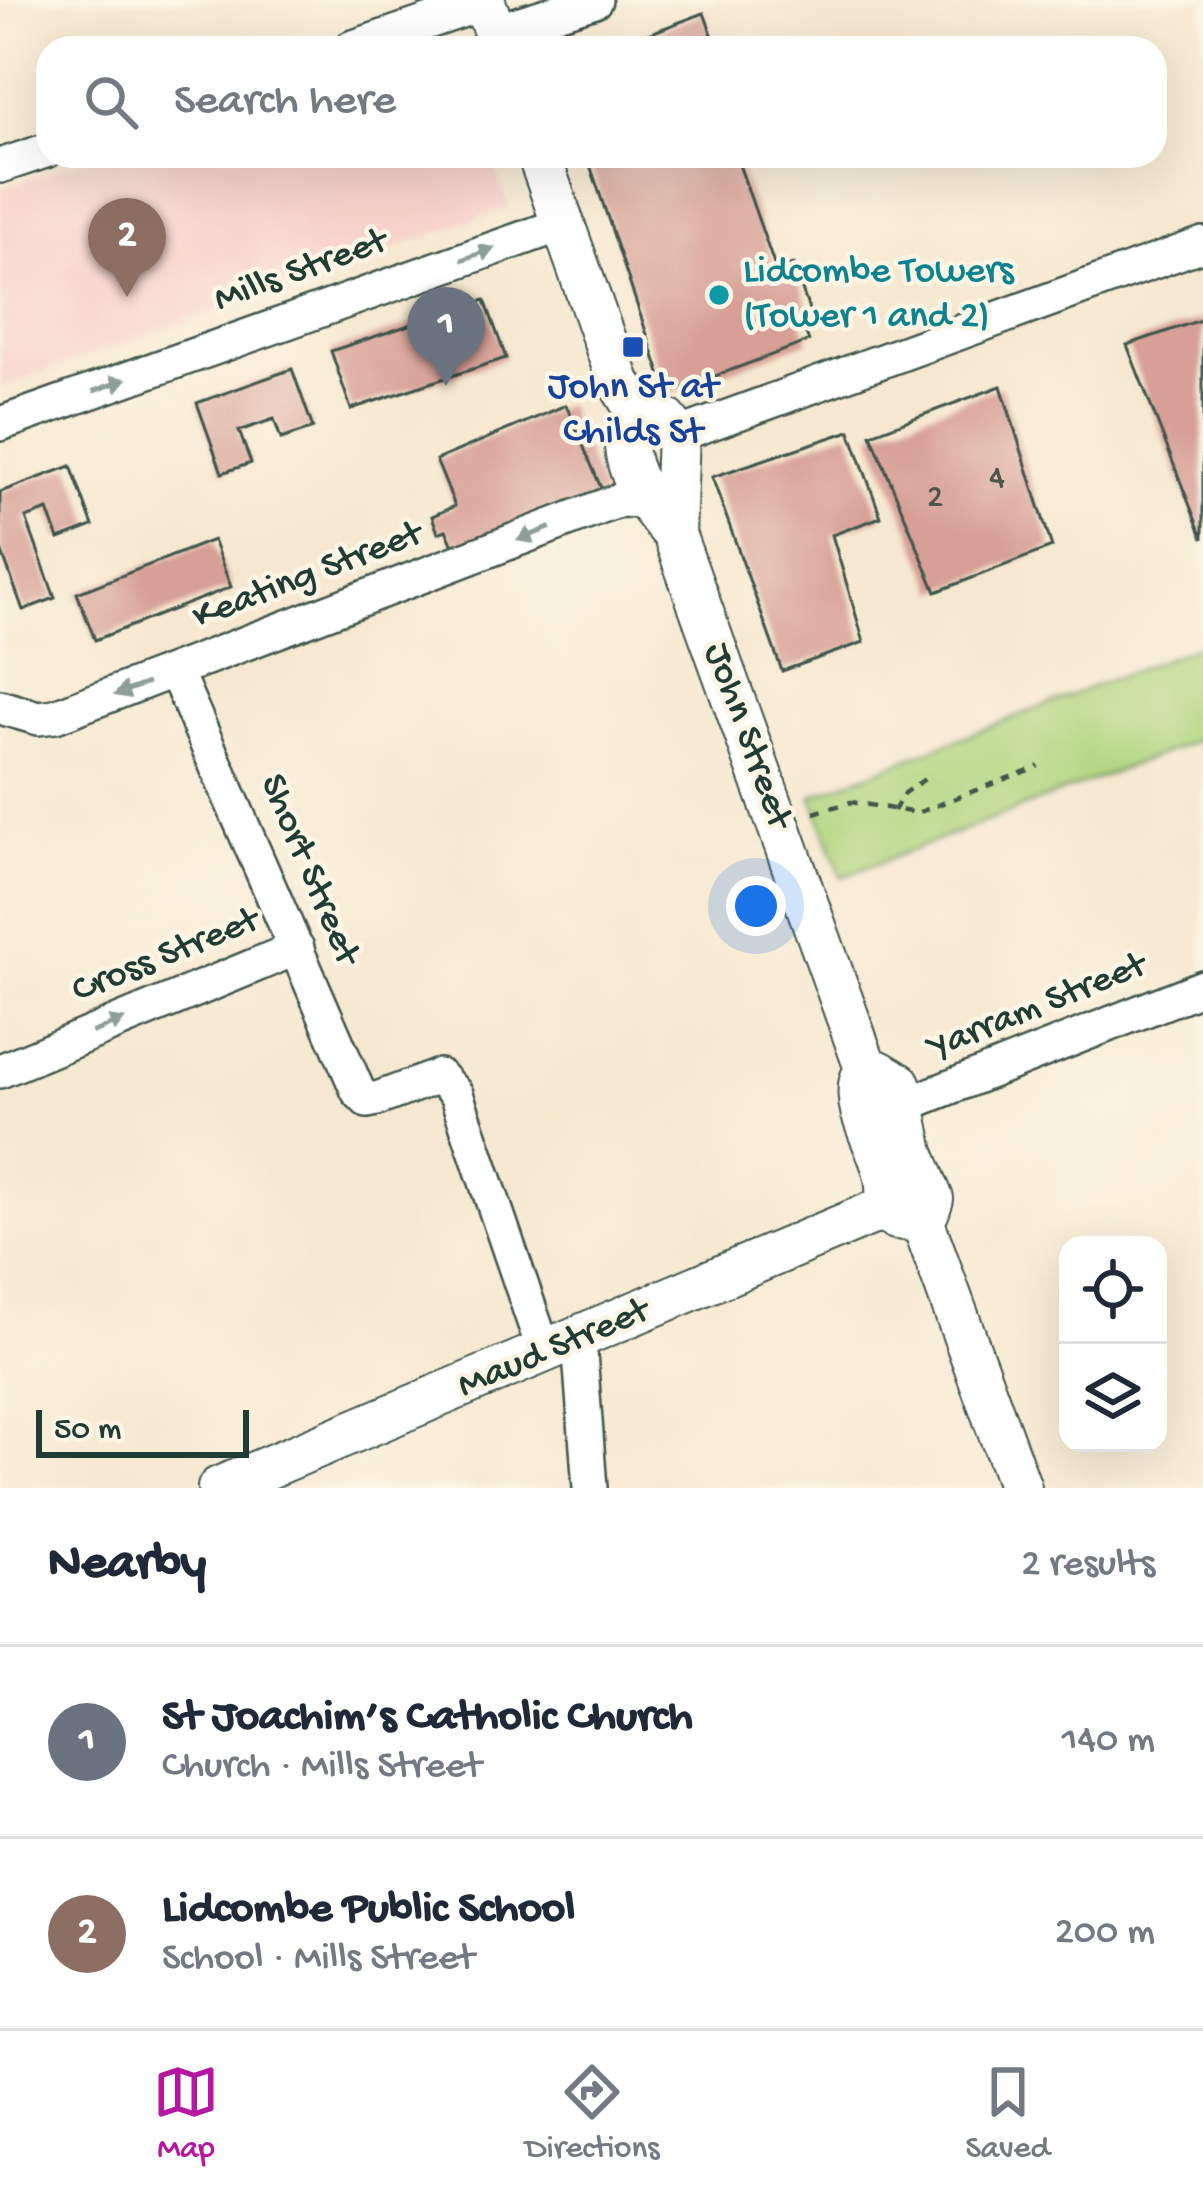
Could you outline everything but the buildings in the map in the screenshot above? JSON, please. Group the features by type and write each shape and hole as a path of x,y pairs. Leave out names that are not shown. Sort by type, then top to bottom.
{"street":[{"path":"413,36 595,0"},
{"path":"0,166 36,154"},
{"name":"John Street","path":"542,168 619,382 665,438 674,534 868,1074"},
{"name":"Mills Street","path":"0,424 563,224"},
{"path":"638,481 626,438 665,438 1203,244"},
{"name":"John Street","path":"638,481 674,534"},
{"name":"Keating Street","path":"0,707 38,718 56,716 620,500 638,481"},
{"name":"Short Street","path":"176,673 364,1099 377,1100 431,1076 450,1084 562,1347"},
{"name":"Cross Street","path":"0,1071 297,948"},
{"name":"Yarram Street","path":"904,1105 1203,987"},
{"path":"904,1212 932,1199 914,1153 904,1105 890,1076 868,1074 861,1080 859,1100 886,1177 1020,1488"},
{"name":"Maud Street","path":"219,1488 904,1212"},
{"path":"562,1347 590,1488"}],"path":[{"path":"814,813 851,802 917,812 1039,766"},
{"path":"894,811 904,793 925,779"}],"shaded area":[{"path":"62,168 495,168 509,207 0,388 0,189"}],"green space":[{"path":"1203,644 1203,738 842,877 812,796"}],"place":[{"name":"Lidcombe Towers (Tower 1 and 2)","path":"719,295"},
{"name":"Lidcombe Public School","path":"127,297"},
{"name":"John St at Childs St","path":"633,347"},
{"name":"St Joachim’s Catholic Church","path":"446,386"}]}
